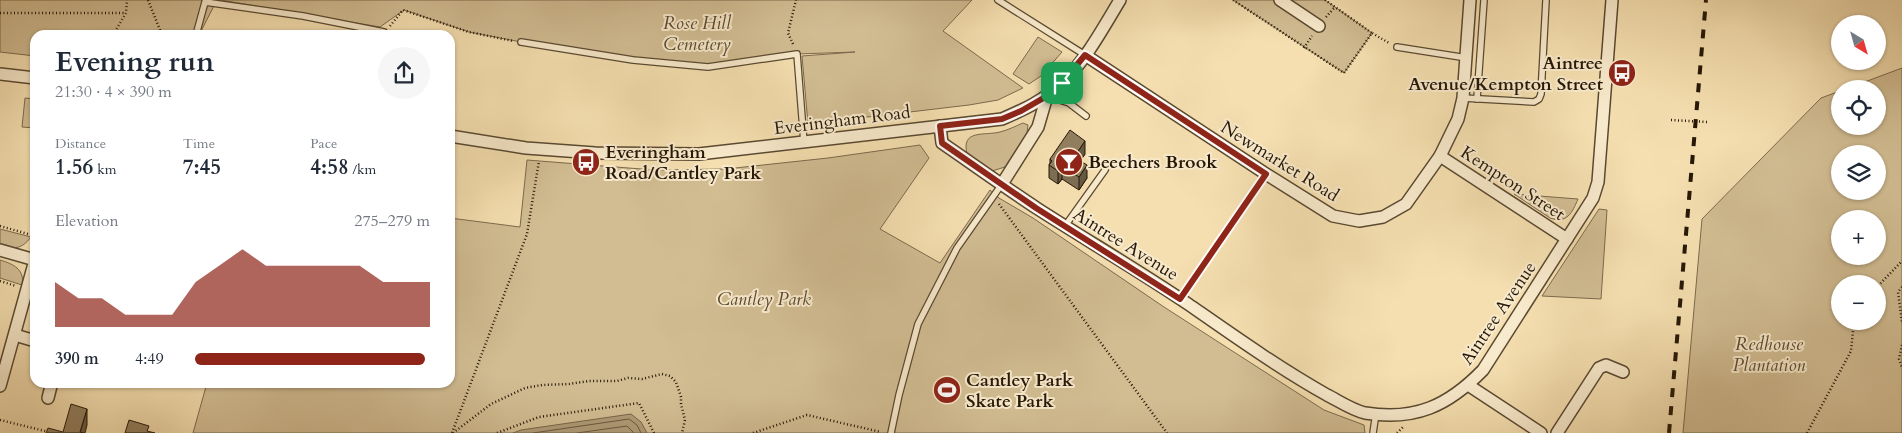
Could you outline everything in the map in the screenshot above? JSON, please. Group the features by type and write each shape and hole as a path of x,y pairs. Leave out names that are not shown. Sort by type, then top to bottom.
{"street":[{"name":"Everingham Road","path":"455,137 538,149 615,154 699,154 1002,119 1021,111 1047,96 1062,83 1085,55 1120,0"},
{"path":"1280,0 1318,26"},
{"name":"Newmarket Road","path":"1085,55 1333,216 1345,220 1359,221 1383,217 1406,204 1440,156 1458,119 1463,98 1470,0"},
{"name":"Aintree Avenue","path":"940,126 942,143 1065,226 1180,299 1293,376 1352,408 1364,412 1391,414 1415,412 1433,408 1448,400 1468,385 1483,370 1593,198 1598,182 1612,0"},
{"path":"0,74 30,77"},
{"path":"1002,184 1038,127 1047,96"},
{"name":"Kempton Street","path":"1440,156 1567,240"},
{"path":"0,250 30,259"},
{"path":"0,386 30,278"},
{"path":"14,334 30,339"},
{"path":"1557,433 1599,368 1606,365 1623,372"},
{"path":"1468,385 1541,433"},
{"path":"48,398 50,388"}],"lane":[{"path":"998,0 1085,55"},
{"path":"1477,99 1484,0"},
{"path":"1463,98 1534,102 1539,99 1541,94 1546,0"},
{"path":"197,30 205,2 303,16 374,30"},
{"path":"521,42 616,58 708,67 797,54 804,143"},
{"path":"1396,47 1467,58"},
{"path":"1047,96 1069,103 1086,116"},
{"path":"1065,226 1105,170"},
{"path":"889,433 918,324 958,248 1002,184"},
{"path":"1373,433 1376,413"}],"path":[{"path":"116,30 126,13 127,0"},
{"path":"148,0 160,30"},
{"path":"796,0 788,33 797,54"},
{"path":"1233,0 1344,73 1372,32"},
{"path":"1325,0 1396,47"},
{"path":"386,30 404,10 470,32 521,42"},
{"path":"0,13 126,13"},
{"path":"1671,120 1707,122"},
{"path":"452,433 527,234 539,161 538,149"},
{"path":"1180,299 1266,174"},
{"path":"993,197 1167,433"},
{"path":"0,226 30,235"},
{"path":"1886,278 1902,261"},
{"path":"1902,287 1898,292 1902,322"},
{"path":"1807,433 1852,351 1853,330"},
{"path":"1902,345 1899,359 1902,368"},
{"path":"452,433 491,404 524,388 589,381 617,381 628,378 642,379 662,374 670,376 676,382 681,396 685,420 682,433"},
{"path":"497,433 539,416 639,403 654,433"},
{"path":"753,433 807,415 889,433"},
{"path":"0,420 51,433"}],"green space":[{"path":"0,0 217,0 202,30 30,30 30,55 0,52"},
{"name":"Rose Hill Cemetery","path":"220,0 972,0 943,31 1023,88 998,100 969,105 808,124 802,56 855,52 797,54 708,67 521,42 469,32 404,10 380,27"},
{"path":"1233,0 1325,0 1372,33 1344,73"},
{"path":"1038,37 1062,52 1041,76 1029,84 1013,74"},
{"name":"Redhouse Plantation","path":"1902,68 1902,433 1683,433 1702,219 1821,98 1831,94 1831,135 1886,135 1886,80 1870,80"},
{"path":"25,98 30,98 30,128 22,127"},
{"path":"1023,123 1028,125 1027,133 1005,167 992,171 967,154 967,141 971,137 1000,132"},
{"name":"Cantley Park","path":"920,145 929,158 880,229 940,263 990,190 999,198 1033,218 1164,307 1324,410 1364,425 1365,433 193,433 206,388 455,388 455,219 520,227 527,160 654,170 726,169 828,158"},
{"path":"1514,194 1578,199 1571,213 1561,220 1550,218"},
{"path":"1599,209 1607,210 1601,299 1542,296"},
{"path":"0,229 30,237 24,244 17,247 0,245"},
{"path":"0,260 13,265 20,271 22,285 0,278"}],"water":[{"path":"631,414 641,422 647,433 513,433 521,430"}],"building":[{"path":"1070,130 1085,141 1074,157 1087,165 1079,177 1062,166 1058,171 1049,165 1052,161 1050,159"},
{"path":"71,404 87,409 80,432 83,433 46,433 48,428 63,432"},
{"path":"129,420 149,426 147,431 155,433 125,433"}],"railway":[{"path":"1669,433 1706,0"}],"place":[{"name":"Aintree Avenue/Kempton Street","path":"1622,73"},
{"name":"Everingham Road/Cantley Park","path":"586,162"},
{"name":"Beechers Brook","path":"1069,162"},
{"name":"Cantley Park Skate Park","path":"947,390"}],"route":[{"path":"1085,55 1266,174 1180,299 1036,208 942,143 940,126 1002,119 1021,111 1047,96 1062,83 1085,55"}]}
